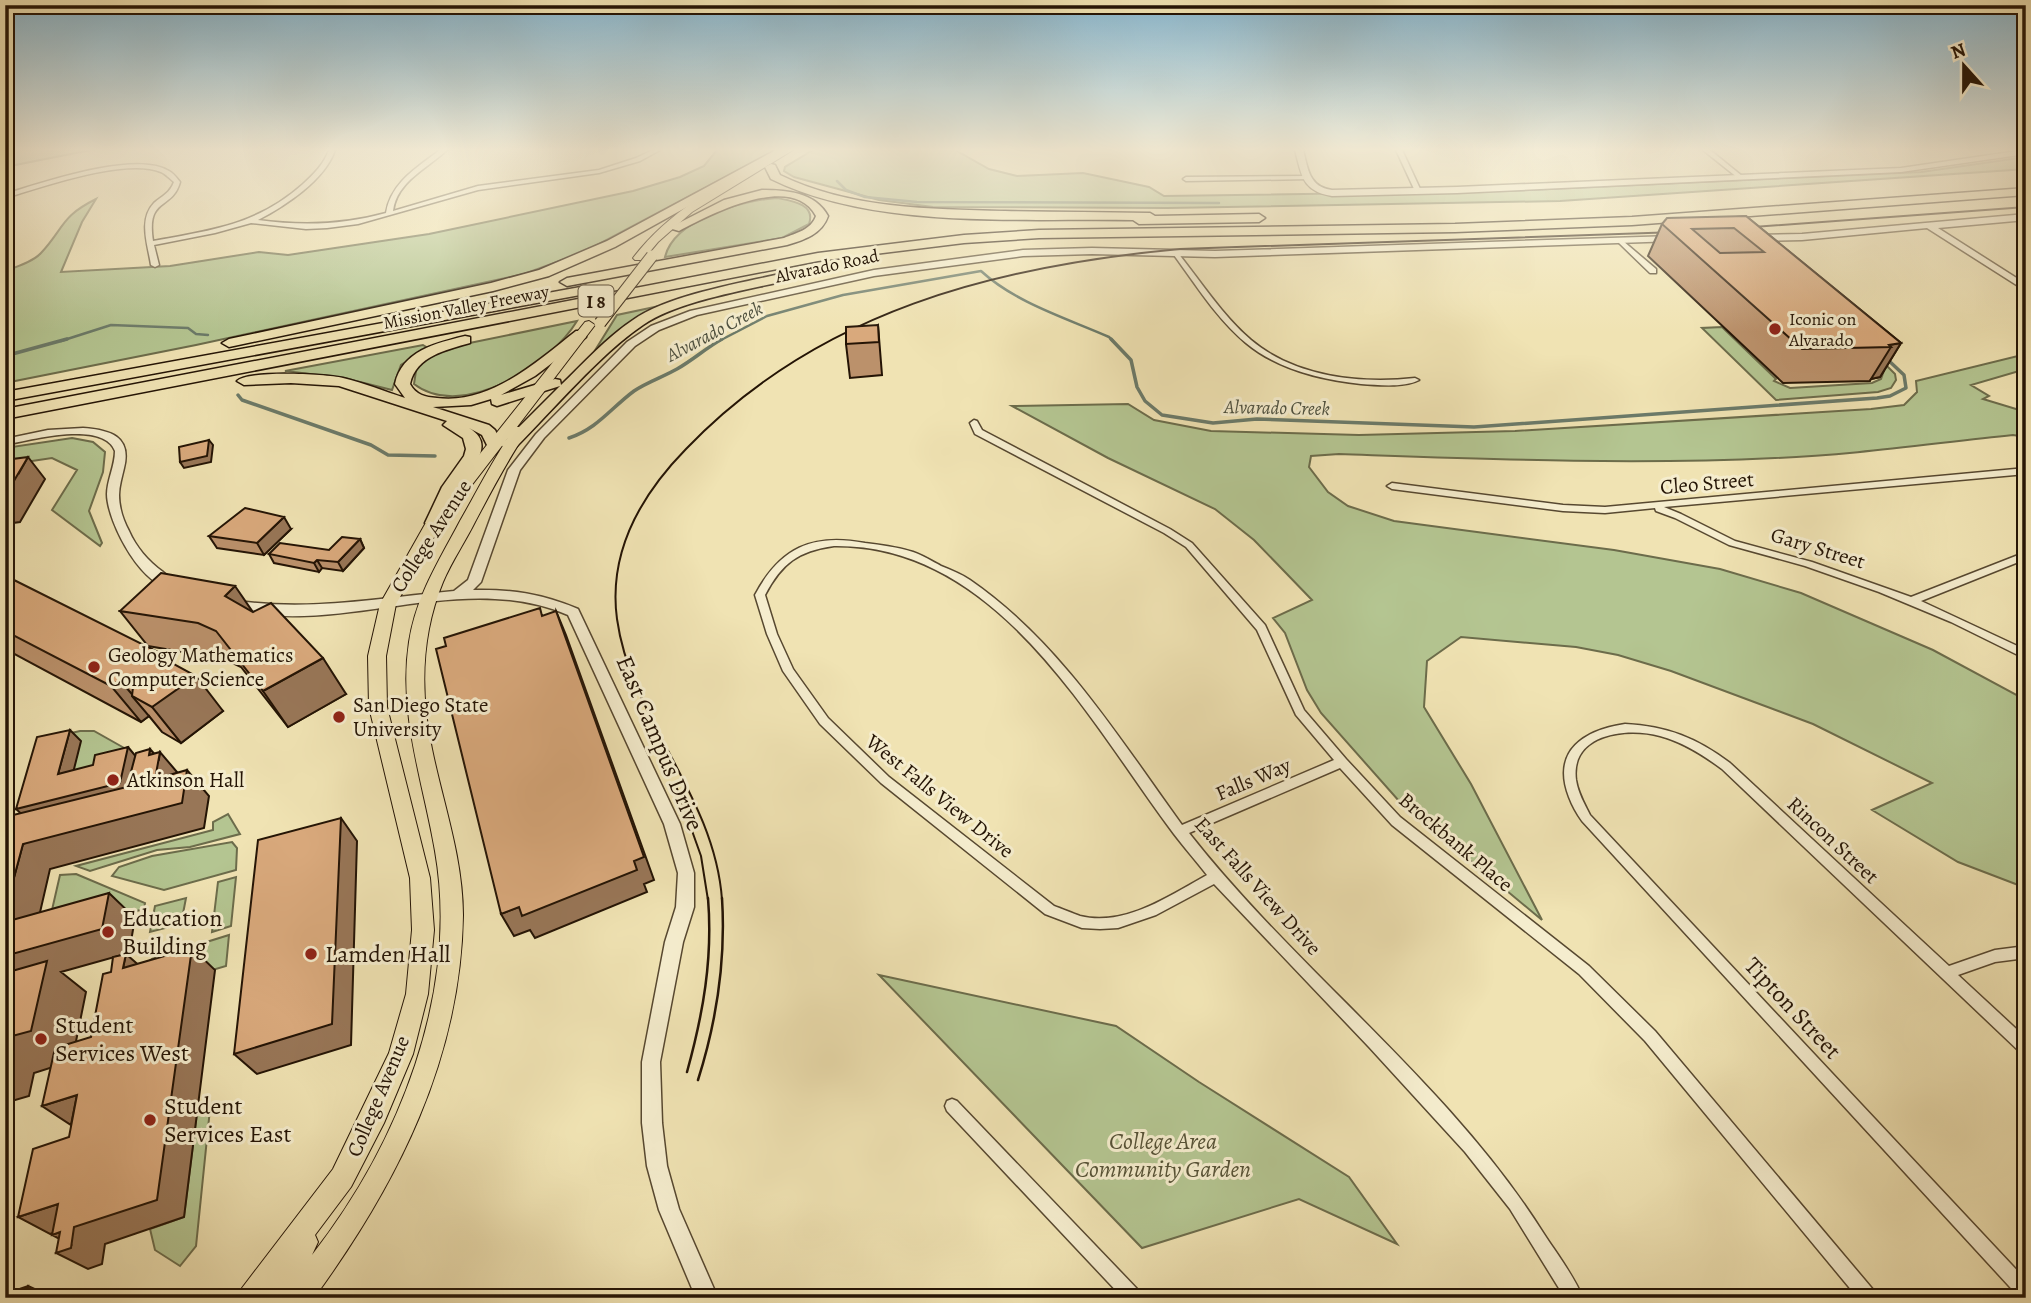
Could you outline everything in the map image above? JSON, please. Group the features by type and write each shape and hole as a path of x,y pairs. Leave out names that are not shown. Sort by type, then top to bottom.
{"highway":[{"path":"177,355 493,287 544,273 611,244 673,211"},
{"path":"675,229 709,211"},
{"path":"5,388 774,244 807,234 818,226 822,218 821,211"},
{"path":"916,211 1218,219"},
{"name":"Mission Valley Freeway","path":"5,397 812,248 958,229 1066,222 1598,211"},
{"name":"Mission Valley Freeway","path":"5,414 818,257 964,239 1039,234 1455,229 1632,221 1766,211"},
{"path":"590,328 517,381 471,400 443,403 419,399 410,396 401,384 407,366 417,357 443,345 788,276 928,252 1112,233"},
{"path":"83,400 264,379 324,381 362,388 483,428 501,445 614,341 640,321 672,306 788,276"},
{"path":"324,381 452,426 472,439 474,449 471,457 450,487 434,523"},
{"path":"430,410 474,407 555,383"}],"main road":[{"name":"College Avenue","path":"252,1298 342,1178 375,1114 401,1054 417,994 423,930 420,878 378,707 376,656 388,604 434,523 555,383 639,258 665,226 687,211"},
{"name":"College Avenue","path":"297,1298 342,1238 385,1164 415,1095 439,1015 451,950 452,910 446,857 420,732 414,667 415,650 435,580 501,445 537,390 675,229 698,211"},
{"path":"278,1298 322,1208"}],"street":[{"path":"152,211 149,218 155,265"},
{"path":"152,243 222,230 253,221 272,211"},
{"path":"253,221 282,226 320,227 357,222 397,211"},
{"path":"1750,237 1802,237 2026,217"},
{"path":"1928,225 2026,288"},
{"name":"Alvarado Road","path":"458,595 474,582 482,566 514,470 540,436 631,345 664,324 704,310 874,273 1023,253 1070,251 1176,254 1506,246 1555,248 1610,246 1621,242 1688,238"},
{"path":"1621,242 1653,271"},
{"path":"1176,254 1236,330 1261,351 1312,372 1357,382 1397,384 1415,380"},
{"name":"Brockbank Place","path":"974,423 978,432 1189,545 1261,628 1300,712 1342,762 1396,821 1584,970 1641,1027 1869,1298"},
{"path":"5,442 71,430 101,433 115,441 120,447 120,455 113,495 121,527 135,554 169,583 190,592"},
{"name":"Cleo Street","path":"1392,486 1563,508 1638,508 2026,471"},
{"name":"Gary Street","path":"1638,508 1677,513 1711,535 1914,600 2026,655"},
{"name":"East Falls View Drive","path":"795,553 835,543 881,546 928,560 968,584 1031,635 1067,677 1216,877 1410,1079 1495,1177 1575,1298"},
{"name":"West Falls View Drive","path":"795,553 771,571 760,595 772,634 788,671 824,721 884,780 1040,901 1051,909 1081,922 1113,923 1133,920 1216,877"},
{"path":"1914,600 2026,555"},
{"path":"220,603 297,611 458,595"},
{"name":"East Campus Drive","path":"458,595 540,597 573,612 667,812 686,873 685,907 674,942 651,1062 652,1124 657,1167 669,1210 707,1298"},
{"name":"Rincon Street","path":"1584,741 1610,730 1634,728 1675,737 1706,751 1726,766 2026,1048"},
{"name":"Tipton Street","path":"1584,741 1574,752 1568,771 1572,794 1586,818 2026,1292"},
{"name":"Falls Way","path":"1180,832 1342,762"},
{"path":"1946,974 1983,957 2006,952 2026,952"},
{"path":"952,1106 1134,1298"}],"green space":[{"path":"76,211 89,211 61,272 170,266 259,252 288,255 429,234 539,211 662,211 584,252 524,274 5,383 5,271 38,256"},
{"path":"721,211 808,211 810,217 809,224 782,238 665,257 671,244 682,232"},
{"path":"664,305 600,349 594,352 617,315"},
{"path":"577,321 547,355 503,383 480,392 456,396 434,394 414,384 417,364 450,347"},
{"path":"1722,327 1776,379 1774,381 1790,388 1872,383 1881,379 1886,365 1895,374 1896,380 1891,388 1878,392 1776,400 1702,328"},
{"path":"423,345 428,348 401,365 392,390 344,378 285,371"},
{"path":"2026,354 2026,369 1971,385 1989,396 1983,399 2026,412 2026,437 2013,435 1834,454 1720,460 1557,461 1339,454 1311,456 1309,467 1328,492 1348,506 1394,521 1614,550 1720,569 1801,593 1933,650 2026,700 2026,888 1958,862 1872,810 1932,783 1813,724 1671,671 1618,655 1576,647 1461,637 1427,661 1424,707 1471,784 1542,920 1399,801 1321,713 1307,690 1285,633 1273,618 1312,600 1254,540 1215,509 1108,458 1012,406 1128,404 1154,420 1211,431 1359,435 1515,431 1904,405 1917,392 1916,381"},
{"path":"72,438 93,442 105,452 103,472 89,511 102,543 100,546 52,510 77,470 52,458 5,465 5,448"},
{"path":"80,731 94,731 126,749 79,783 49,738"},
{"path":"228,814 240,834 190,847 157,850 90,871 76,866 213,830 213,822"},
{"path":"232,842 237,848 236,870 164,890 112,876 119,867 152,856"},
{"path":"76,874 145,903 144,909 46,936 60,875"},
{"path":"236,877 231,926 212,932 218,882"},
{"path":"186,898 181,924 150,932 155,906"},
{"path":"229,935 226,966 148,989 131,975 152,959"},
{"name":"College Area Community Garden","path":"879,975 1116,1026 1349,1177 1397,1244 1299,1199 1142,1248"},
{"path":"210,1109 196,1246 180,1266 155,1250 150,1229 184,1217 197,1113"}],"building":[{"path":"1746,216 1901,343 1889,345 1891,347 1802,349 1662,224 1667,218","holes":["1734,228 1764,252 1720,253 1692,229"]},
{"path":"878,325 879,342 846,344 846,327"},
{"path":"209,440 207,456 180,462 179,447"},
{"path":"28,457 5,496 5,460"},
{"path":"245,508 284,517 257,543 209,536"},
{"path":"342,537 360,539 338,562 317,560 314,563 269,554 280,543 329,550"},
{"path":"161,573 235,586 225,596 253,612 271,603 323,658 263,691 216,631 198,623 120,611"},
{"path":"10,578 160,653 157,655 196,676 152,707 132,696 133,687 120,680 111,686 5,631 5,581"},
{"path":"540,608 542,616 556,611 644,857 634,861 637,870 522,916 519,907 501,914 436,649 446,646 444,638"},
{"path":"70,730 58,774 93,765 95,755 128,747 120,783 16,809 37,737"},
{"path":"150,749 149,755 160,752 155,779 187,770 182,803 23,844 5,911 5,817 127,787 136,753"},
{"name":"Lamden Hall","path":"341,818 332,1024 234,1054 258,840"},
{"path":"109,893 102,929 5,956 5,922"},
{"name":"Student Services East","path":"192,948 157,1200 74,1227 71,1248 56,1253 60,1232 52,1235 58,1204 18,1217 33,1149 69,1137 77,1095 42,1106 55,1048 91,1037 103,974 111,972 113,957 126,954 123,968"},
{"path":"47,961 31,1031 5,1038 5,973"},
{"path":"28,1286 25,1298 5,1298 5,1294"}],"waterway":[{"name":"Alvarado Creek","path":"719,341 767,316 843,295 981,271 1026,301 1111,339"},
{"name":"Alvarado Creek","path":"61,341 111,325 188,328 196,334 208,335"},
{"name":"Alvarado Creek","path":"5,356 67,339"},
{"name":"Alvarado Creek","path":"1111,339 1131,360 1137,387 1145,401 1162,415 1213,423 1257,419 1474,427 1877,398 1890,396 1906,388 1904,375 1887,359"},
{"name":"Alvarado Creek","path":"569,438 596,424 634,391 677,369 719,341"},
{"name":"Alvarado Creek","path":"238,395 242,400 371,445 388,455 435,456"}],"tram line":[{"path":"1740,228 1974,211"},
{"path":"722,900 716,862 705,826 638,691 625,656 617,619 618,571 631,526 670,467 738,401 793,362 852,330 914,304 978,283 1111,257 1180,249 1677,232"},
{"path":"675,783 701,856 708,900"},
{"path":"687,1072 698,1029 708,965 708,898"},
{"path":"698,1080 719,990 723,945 722,898"}],"place":[{"name":"Iconic on Alvarado","path":"1775,329"},
{"name":"Geology Mathematics Computer Science","path":"94,667"},
{"name":"San Diego State University","path":"339,717"},
{"name":"Atkinson Hall","path":"113,780"},
{"name":"Education Building","path":"108,932"},
{"name":"Lamden Hall","path":"311,954"},
{"name":"Student Services West","path":"41,1039"},
{"name":"Student Services East","path":"150,1120"}]}
